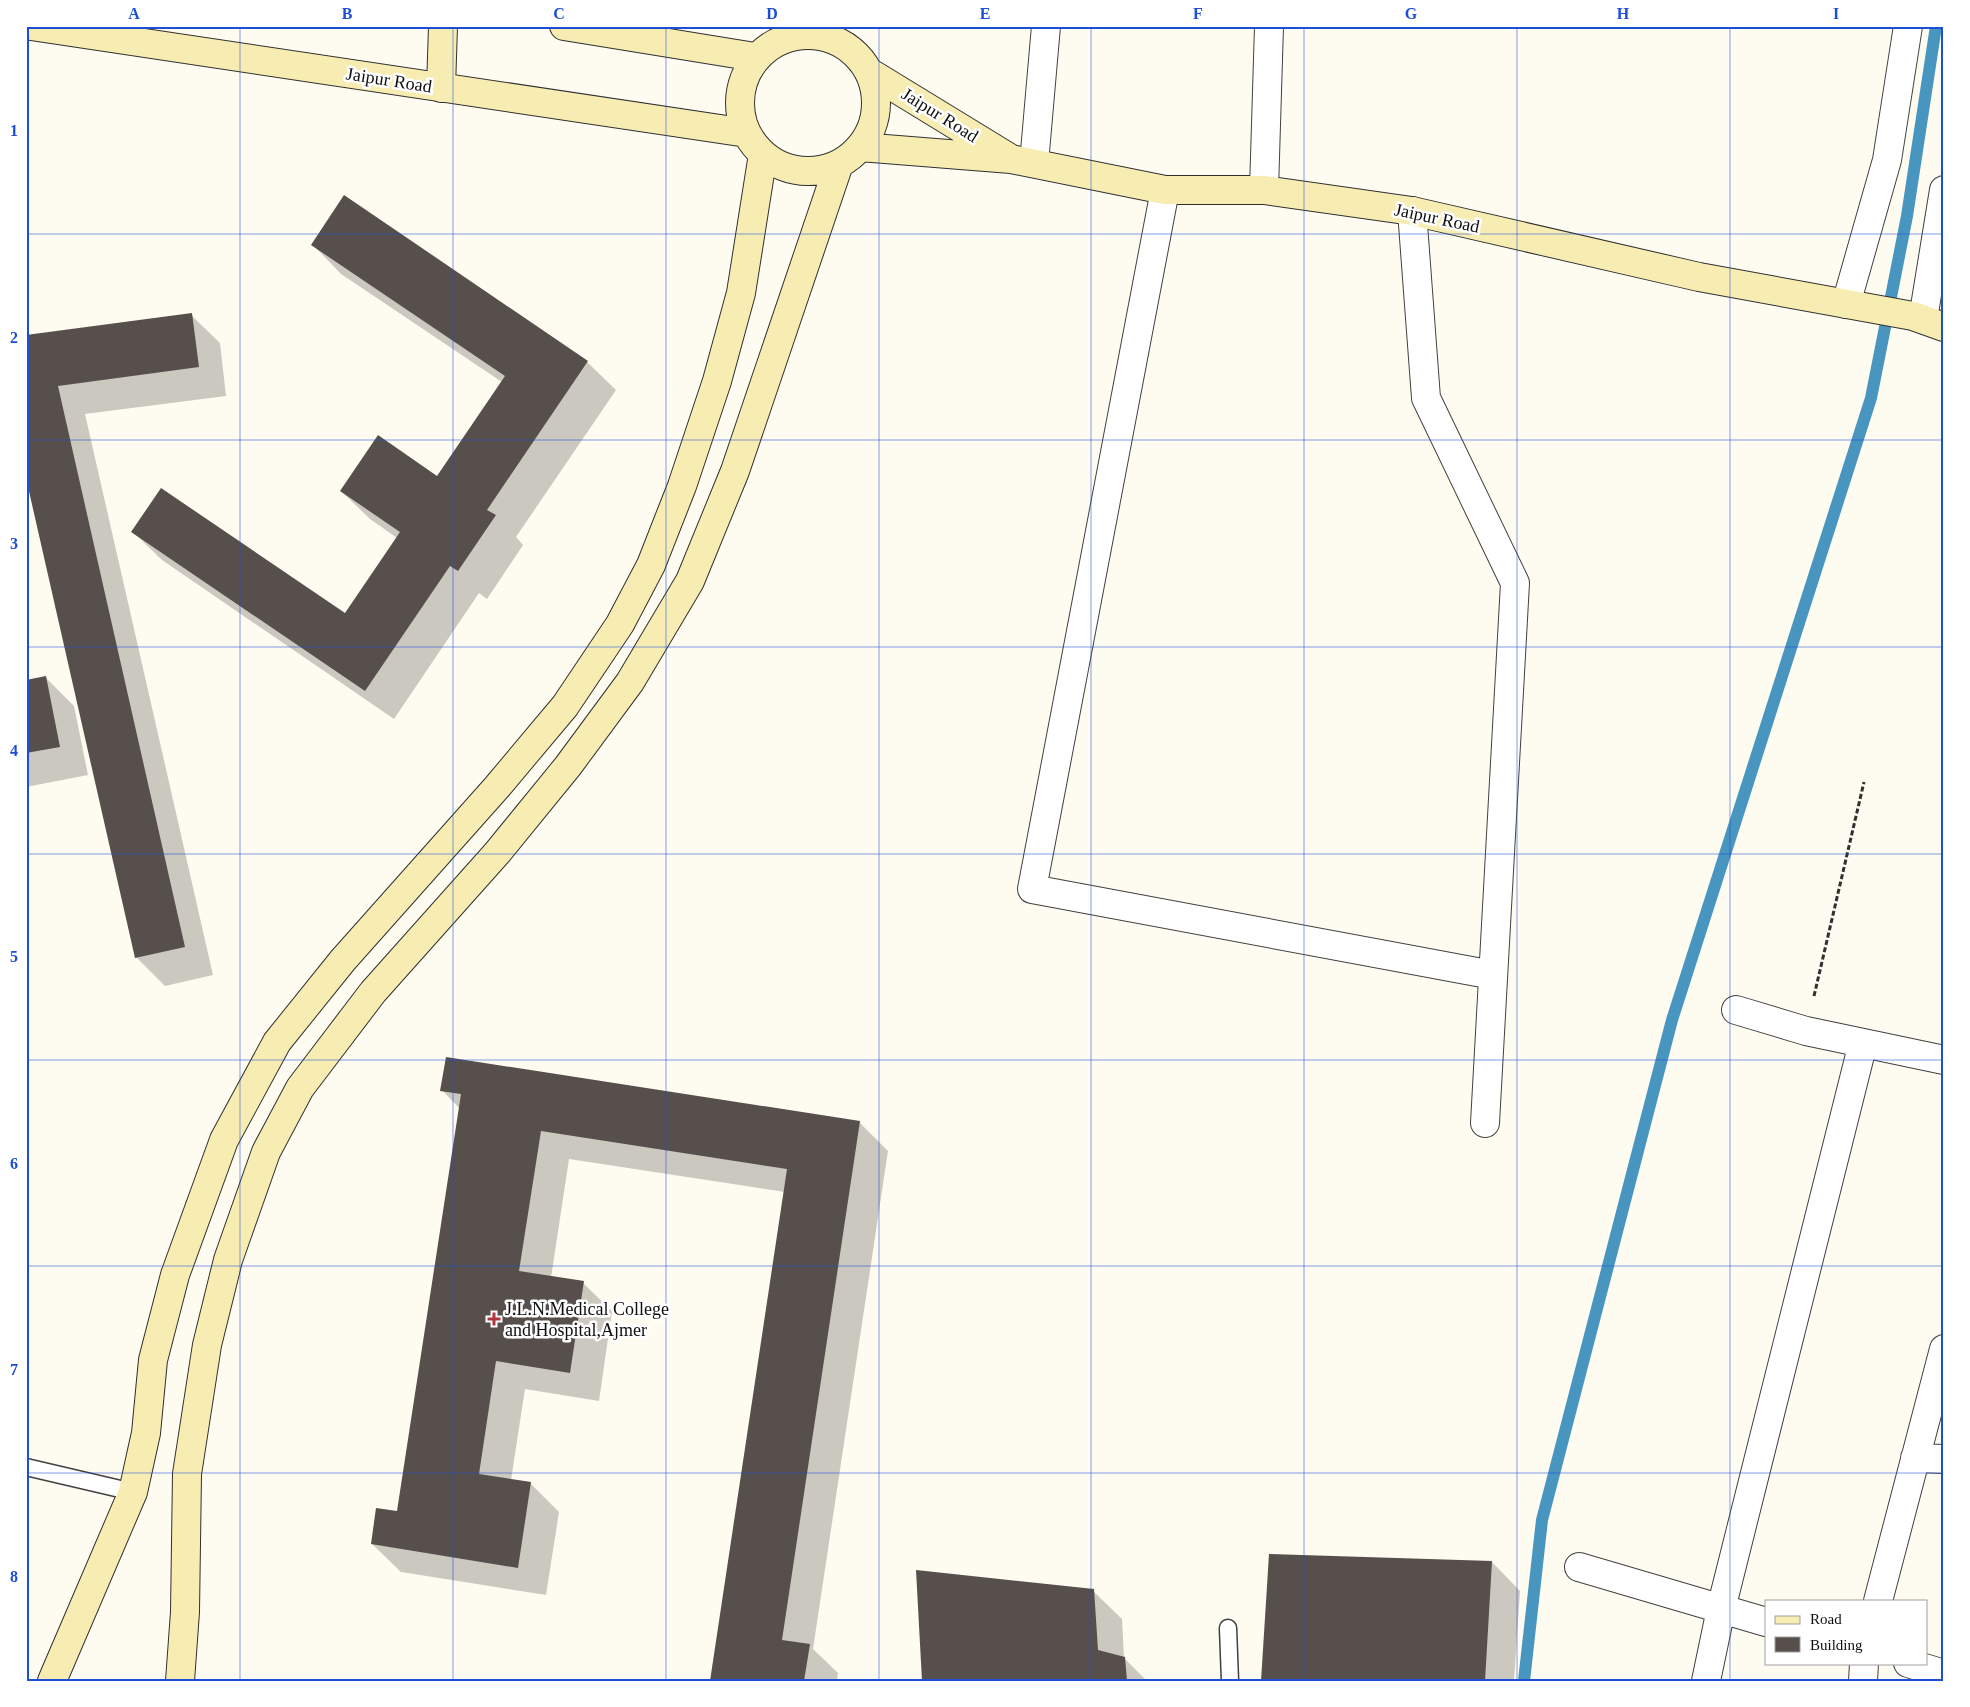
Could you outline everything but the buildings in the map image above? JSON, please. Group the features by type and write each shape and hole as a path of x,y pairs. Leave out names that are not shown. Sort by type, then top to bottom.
{"street":[{"name":"Jaipur Road","path":"31,26 441,88 755,144"},
{"path":"441,88 443,26"},
{"path":"564,26 755,57"},
{"path":"1023,161 1046,26"},
{"path":"1264,190 1269,26"},
{"path":"1853,305 1887,160 1908,26"},
{"path":"52,1681 133,1492 146,1433 153,1360 175,1275 224,1140 277,1042 343,960 497,787 565,706 620,624 651,565 682,486 717,381 741,293 755,144 739,107 743,81 755,57 778,34 802,34 829,38 857,50 876,98 873,124 860,147 839,164 813,171 786,168 755,144"},
{"name":"Jaipur Road","path":"857,50 1023,161"},
{"name":"Jaipur Road","path":"860,147 1023,161 1165,190 1264,190 1412,211 1699,277 1853,305 1927,321"},
{"path":"180,1681 185,1612 187,1474 204,1365 228,1260 266,1152 300,1088 373,992 497,853 568,766 630,682 690,581 735,471 839,164"},
{"path":"1165,190 1032,889 1493,975"},
{"path":"1927,321 1944,190"},
{"path":"1412,211 1426,398 1515,583 1484,1123"},
{"path":"1736,1010 1806,1031 1944,1060"},
{"path":"1706,1681 1721,1609 1863,1044"},
{"path":"1878,1600 1944,1349"},
{"path":"1915,1458 1944,1459"},
{"path":"1579,1567 1765,1622"},
{"path":"1863,1681 1864,1664"},
{"path":"1911,1664 1944,1674"}],"lane":[{"path":"26,1467 133,1492"},
{"path":"1228,1628 1230,1681"}],"path":[{"path":"1806,1031 1864,782"}],"waterway":[{"path":"1524,1681 1542,1520 1672,1020 1871,398 1907,216 1936,26"}],"place":[{"name":"J.L.N.Medical College and Hospital,Ajmer","path":"494,1319"}]}
